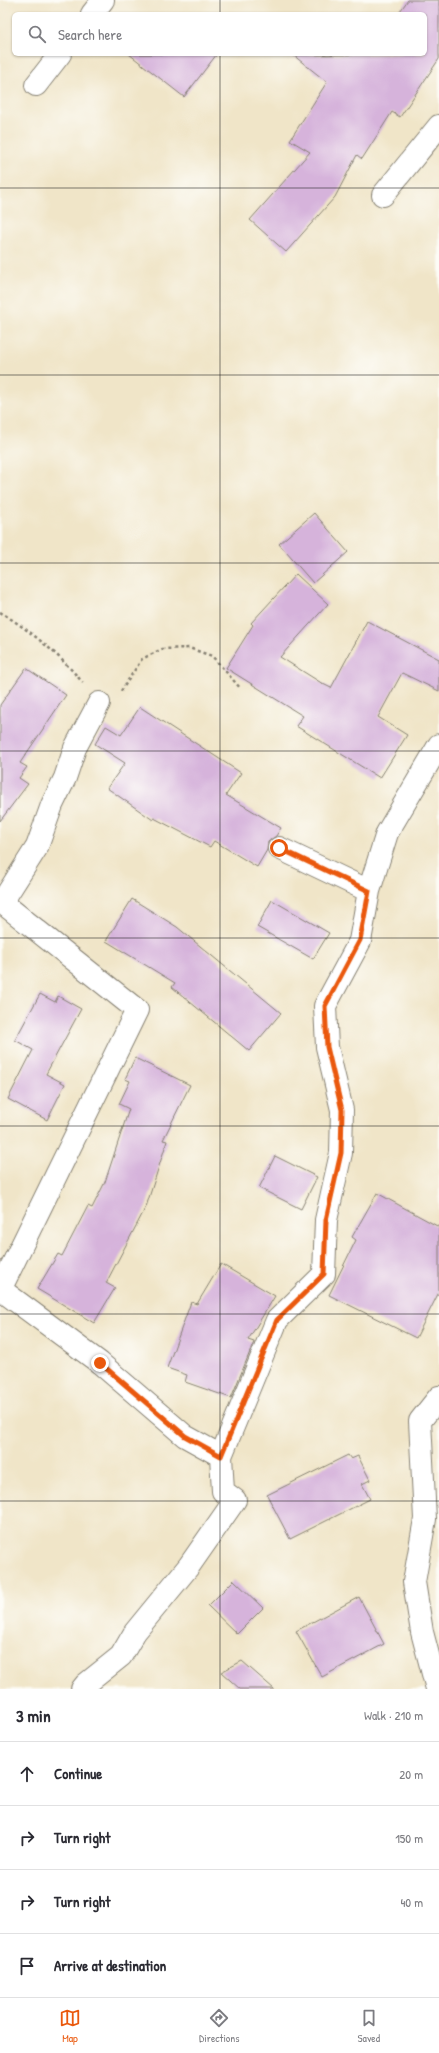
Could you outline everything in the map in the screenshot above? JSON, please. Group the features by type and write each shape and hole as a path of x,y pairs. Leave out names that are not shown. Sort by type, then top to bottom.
{"street":[{"path":"94,12 103,0"},
{"path":"36,85 58,56"},
{"path":"382,195 439,126"},
{"path":"99,703 75,748 65,778 52,805 37,847 1,902 137,1010 0,1289 100,1363 185,1436 221,1456"},
{"path":"82,1689 86,1684 121,1656 135,1632 189,1566 235,1500 223,1491 221,1456 277,1320 324,1274 326,1220 341,1153 342,1110 327,1047 325,1006 360,940 369,891 387,832 439,745"},
{"path":"279,848 369,891"},
{"path":"437,1689 422,1632 414,1582 425,1519 420,1421 439,1397"}],"path":[{"path":"0,612 17,622 46,645 74,672 99,703 114,701 142,659 162,649 189,648 212,656 241,688"}],"building":[{"path":"408,0 439,0 439,59 400,117 392,112 362,159 357,155 335,197 286,252 250,220 310,152 290,140 327,82 294,56 427,56 427,12 399,12"},
{"path":"132,56 215,56 184,97"},
{"path":"314,513 348,552 313,583 279,544"},
{"path":"296,574 328,604 280,657 323,684 331,688 367,621 439,659 439,691 402,673 378,717 407,735 380,778 296,726 303,716 226,668 253,625 251,623"},
{"path":"26,668 66,695 20,763 27,767 19,778 28,784 0,821 0,705"},
{"path":"140,707 241,773 226,795 281,828 276,836 268,842 267,850 257,867 214,841 210,847 154,818 153,820 107,788 125,763 95,744 106,726 121,735"},
{"path":"132,899 177,927 281,1013 249,1051 172,987 175,983 106,941"},
{"path":"272,900 329,933 313,959 257,927"},
{"path":"40,994 55,1002 58,996 81,1009 46,1074 65,1084 47,1120 8,1099 33,1050 15,1040"},
{"path":"135,1058 190,1085 163,1140 167,1141 146,1207 106,1283 115,1288 94,1323 37,1289 58,1254 62,1256 88,1206 92,1208 105,1182 129,1109 119,1104 130,1081 125,1079"},
{"path":"275,1156 317,1177 301,1209 259,1188"},
{"path":"377,1193 439,1227 439,1292 416,1338 329,1295 356,1240 352,1237"},
{"path":"221,1264 275,1296 248,1340 254,1342 231,1398 185,1382 187,1375 167,1368 191,1302 197,1304"},
{"path":"348,1455 351,1459 358,1456 370,1480 362,1484 370,1499 290,1539 267,1495"},
{"path":"234,1580 263,1608 237,1634 208,1606"},
{"path":"359,1597 384,1644 322,1677 296,1631"},
{"path":"242,1661 274,1689 240,1689 221,1672"}],"route":[{"path":"100,1363 185,1436 221,1456 277,1320 324,1274 326,1220 341,1153 342,1110 327,1047 325,1006 360,940 369,891 279,848"}]}
